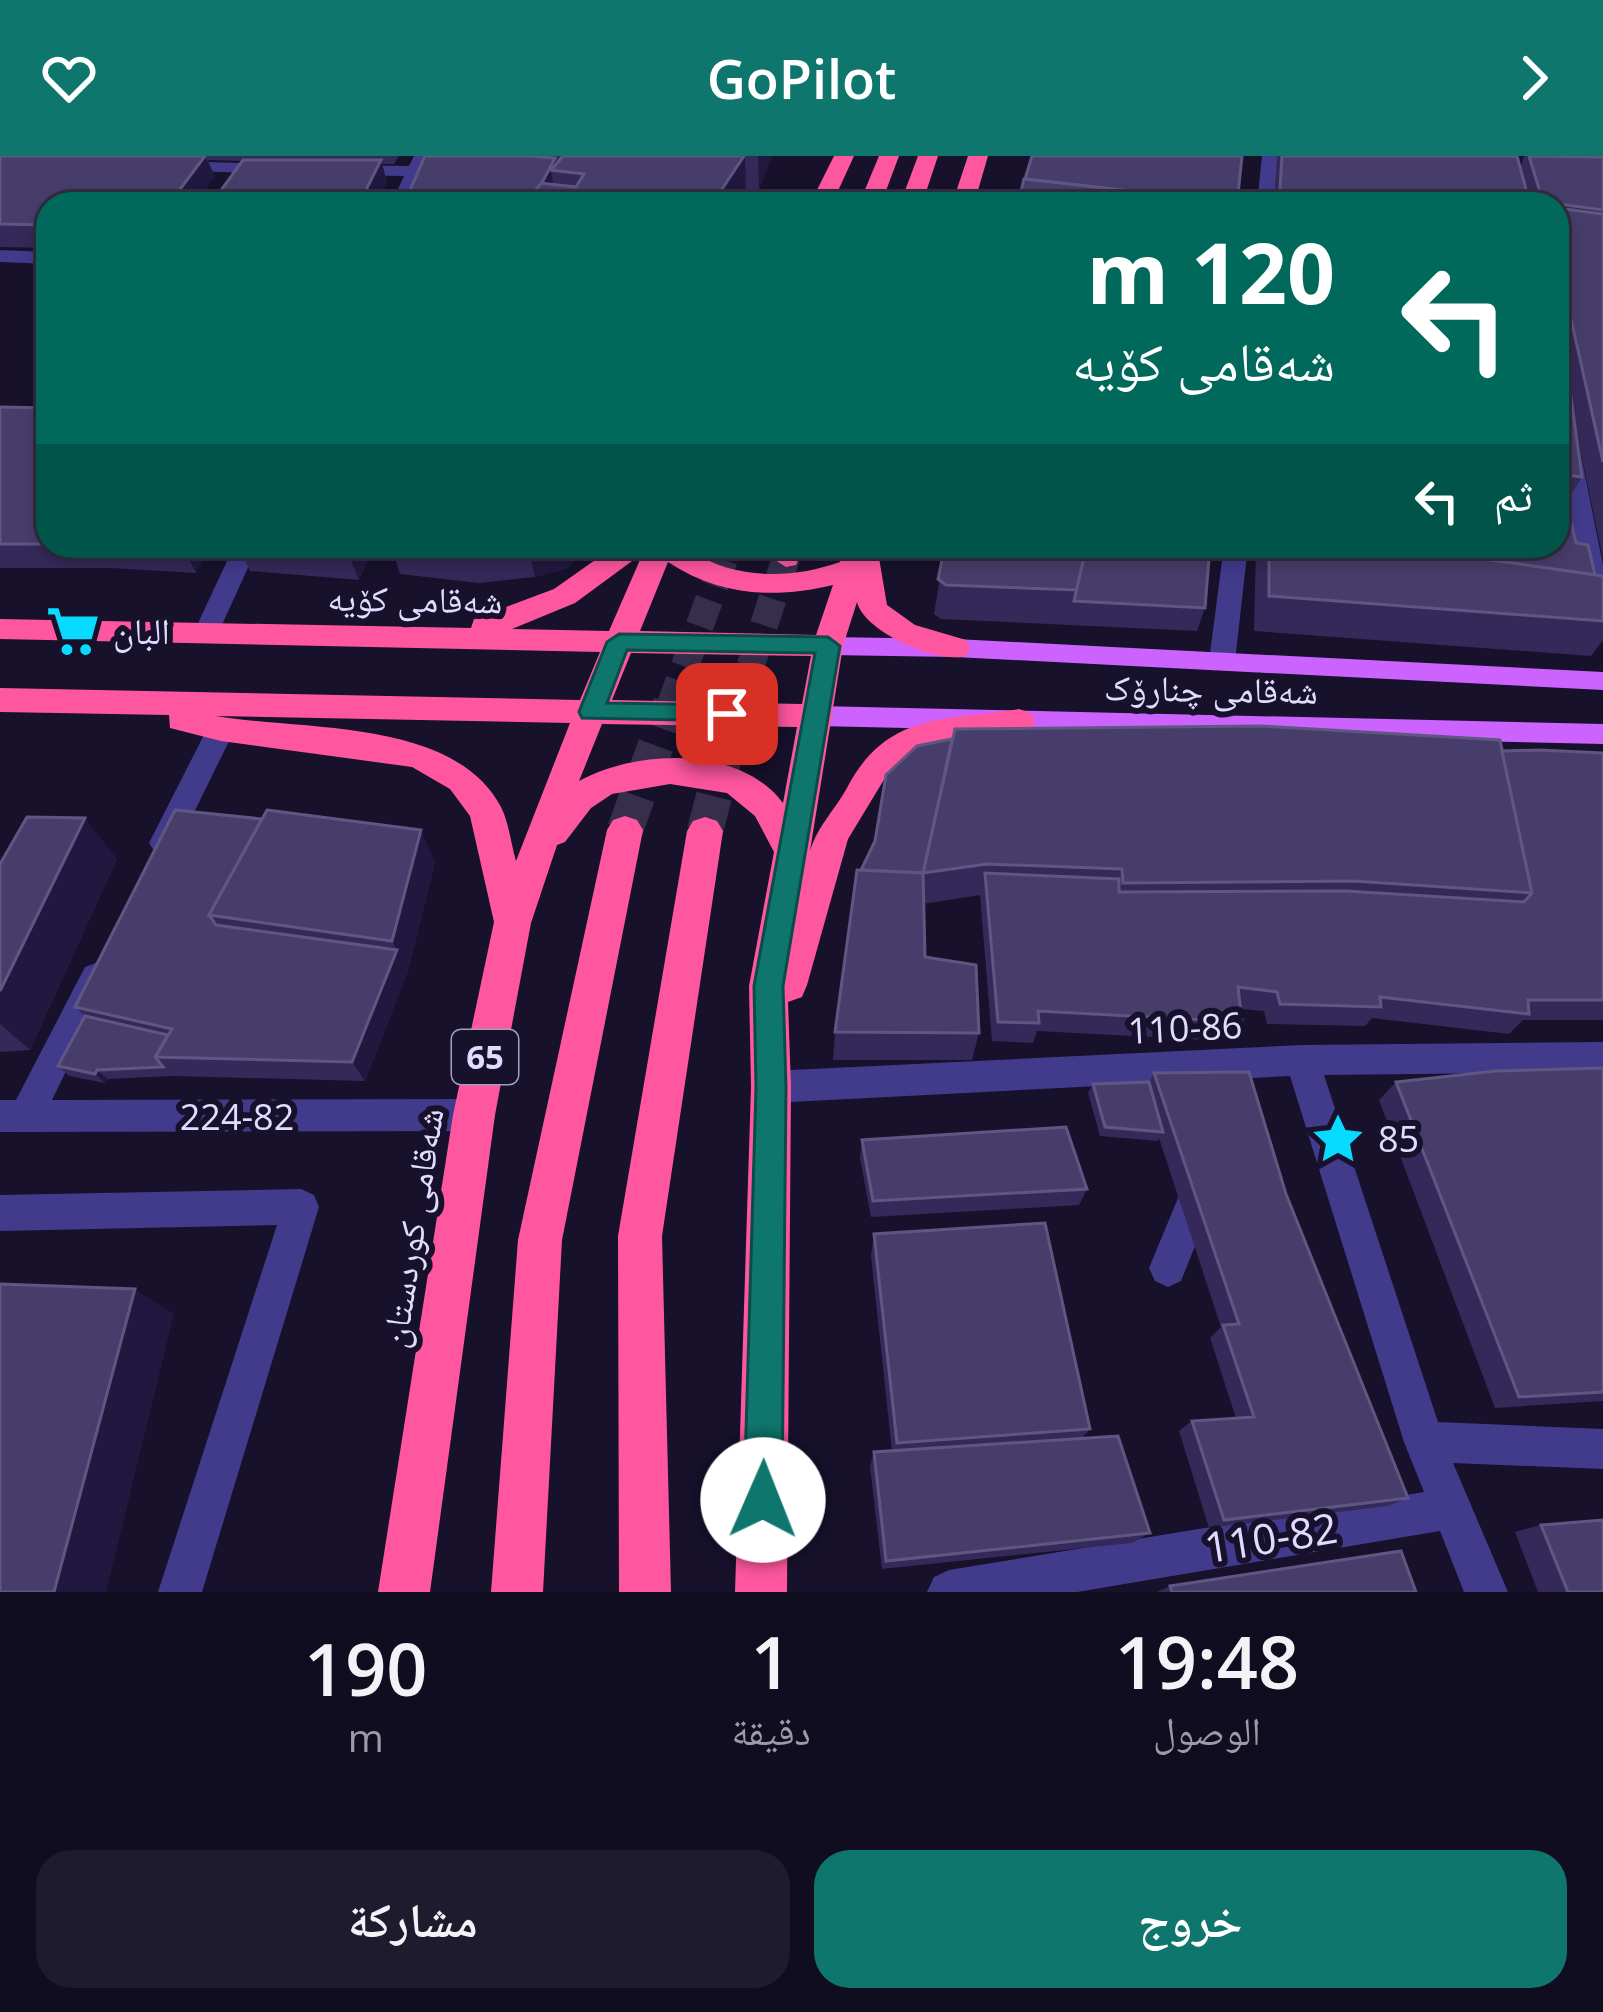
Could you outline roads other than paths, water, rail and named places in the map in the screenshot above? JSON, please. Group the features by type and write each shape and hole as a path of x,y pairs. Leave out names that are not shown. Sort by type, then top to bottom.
{"highway":[{"path":"827,192 844,156"},
{"path":"876,192 889,156"},
{"path":"915,192 928,156"},
{"path":"968,192 978,156"},
{"path":"352,636 453,634 530,615 621,558"},
{"name":"شەقامی کوردستان","path":"404,1592 474,1115 518,906 655,558"},
{"path":"681,558 698,570 763,584 823,578 852,558"},
{"path":"761,1592 768,986 828,646 857,558"},
{"path":"860,558 873,610 904,632 955,647"},
{"name":"شەقامی کۆیە","path":"0,629 828,646"},
{"path":"0,700 817,716"},
{"path":"115,703 221,729 419,755 462,780 486,812 518,906"},
{"path":"770,1069 832,835 865,789 870,772 910,738 1019,721"},
{"path":"518,906 553,833 579,797 618,778 680,774 730,781 756,795 780,826 791,851"},
{"name":"65","path":"517,1592 540,1240 625,830"},
{"path":"645,1592 640,1236 705,831"}],"main road":[{"name":"شەقامی چنارۆک","path":"828,646 955,647 1603,681"},
{"name":"شەقامی چنارۆک","path":"817,716 1603,734"}],"street":[{"path":"1267,192 1270,156"},
{"path":"330,170 419,164 406,192"},
{"path":"156,166 287,169"},
{"path":"233,186 245,168"},
{"path":"0,256 36,257"},
{"path":"1569,454 1603,628"},
{"path":"206,634 241,558"},
{"path":"1222,661 1235,558"},
{"path":"153,865 221,729"},
{"path":"13,1116 111,949"},
{"name":"110-86","path":"770,1069 1183,1069 1302,1060 1603,1057"},
{"path":"1302,1060 1424,1442 1486,1592"},
{"path":"1183,1069 1191,1110"},
{"name":"224-82","path":"13,1116 474,1115"},
{"path":"1168,1268 1199,1197 1204,1171 1200,1150"},
{"path":"0,1213 301,1207 179,1592"},
{"path":"1424,1442 1603,1449"},
{"name":"110-82","path":"950,1592 1451,1508"}],"tunnel":[{"path":"670,707 724,558"},
{"path":"737,707 786,558"},
{"path":"625,830 671,704"},
{"path":"705,831 738,704"}],"place":[{"name":"البان","path":"73,631"},
{"name":"85","path":"1338,1139"}]}
